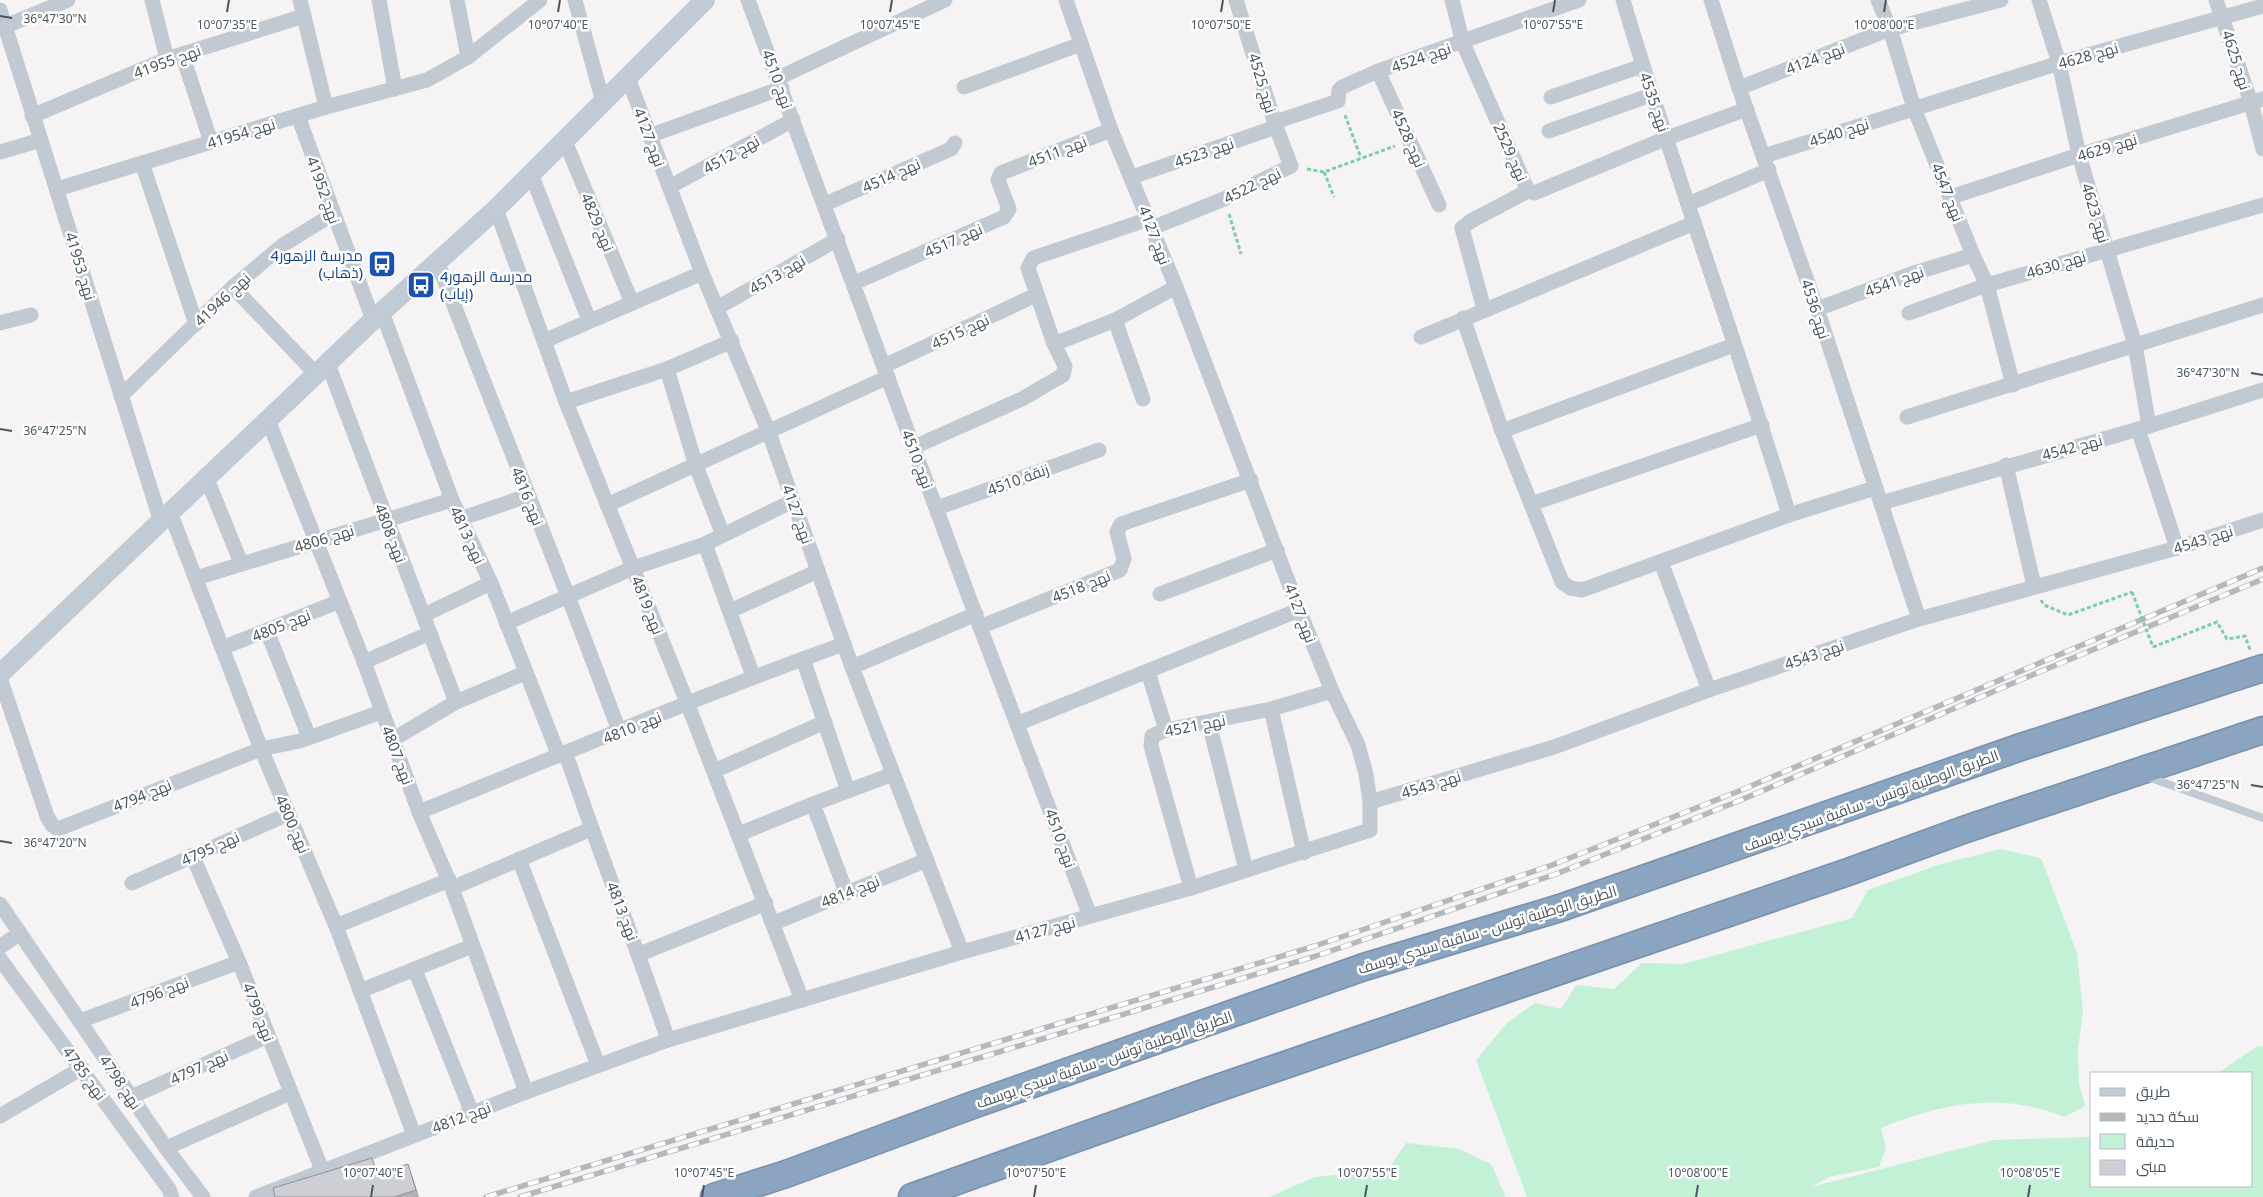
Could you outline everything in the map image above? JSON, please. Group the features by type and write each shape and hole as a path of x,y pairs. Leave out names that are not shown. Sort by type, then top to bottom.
{"highway":[{"name":"الطريق الوطنية تونس - ساقية سيدي يوسف","path":"714,1197 786,1174 973,1104 1364,967 1560,908 2021,746 2260,669"},
{"path":"912,1197 1212,1090 2134,772 2263,730"}],"main road":[{"path":"0,674 378,316 496,209 705,0"}],"street":[{"path":"6,26 68,0"},
{"path":"152,0 167,59"},
{"path":"300,0 326,107"},
{"path":"379,0 395,89"},
{"path":"458,0 468,57"},
{"name":"نهج 41954","path":"57,189 326,107 427,80 468,57 540,0"},
{"path":"575,0 603,102"},
{"name":"نهج 4510","path":"748,0 1090,916"},
{"path":"649,136 780,83 944,0"},
{"name":"نهج 4127","path":"668,1040 962,952 1191,888 1304,853 1370,830 1370,802 1366,774 1358,745 1332,691 1299,610 1176,286 1111,130 1066,0"},
{"name":"نهج 2529","path":"1452,0 1463,42 1528,191 1534,192 1667,138 1747,109"},
{"name":"نهج 4524","path":"1339,100 1339,90 1342,87 1378,71 1579,0"},
{"name":"نهج 4535","path":"1623,0 1651,94 1762,424 1789,515"},
{"name":"نهج 4536","path":"1711,0 1739,88 1817,310 1918,619"},
{"name":"نهج 4547","path":"1878,0 1890,29 1914,108 1973,255 1987,285 2013,385"},
{"name":"نهج 4124","path":"1739,88 1890,29 2001,0"},
{"name":"نهج 4623","path":"2040,0 2059,63 2078,155 2135,345 2144,428 2177,548"},
{"name":"نهج 4625","path":"2216,0 2257,101 2263,149"},
{"name":"نهج 4525","path":"1242,2 1276,124 1291,166"},
{"name":"نهج 4628","path":"1914,108 2059,63 2263,6"},
{"name":"نهج 41953","path":"0,10 121,396 166,517"},
{"name":"نهج 41955","path":"32,116 167,59 304,16"},
{"path":"964,87 1081,44"},
{"path":"182,54 211,142"},
{"path":"1551,97 1642,66"},
{"name":"نهج 4528","path":"1378,71 1439,206"},
{"name":"نهج 4127","path":"628,78 702,273 768,430 852,667 962,952"},
{"path":"1549,131 1651,94"},
{"path":"1276,124 1339,100"},
{"name":"نهج 4629","path":"1951,197 2078,155 2257,101"},
{"name":"نهج 4540","path":"1764,156 1914,108"},
{"name":"نهج 41952","path":"298,116 333,214 378,316"},
{"name":"نهج 4512","path":"669,187 793,120"},
{"name":"نهج 4523","path":"1132,177 1276,124"},
{"name":"نهج 4511","path":"1004,172 1111,130"},
{"path":"0,152 41,140"},
{"name":"نهج 4829","path":"565,141 632,302"},
{"name":"نهج 4514","path":"825,204 950,149 955,143"},
{"path":"142,163 196,324"},
{"name":"نهج 4522","path":"1036,295 1028,268 1033,258 1150,224 1224,199 1291,166"},
{"path":"1688,204 1769,170"},
{"name":"نهج 4517","path":"854,283 1004,217 1009,209 998,180 999,175 1004,172"},
{"path":"531,174 589,320"},
{"path":"1484,309 1462,228 1471,220 1528,191"},
{"name":"نهج 4630","path":"1909,313 1987,285 2263,205"},
{"name":"نهج 4819","path":"496,209 566,402 688,704 774,923 802,1000"},
{"name":"نهج 41946","path":"121,396 233,287 283,246 333,214"},
{"path":"1421,337 1484,309 1694,223"},
{"name":"نهج 4513","path":"717,308 838,239"},
{"name":"نهج 4541","path":"1817,310 1911,274 1973,255"},
{"name":"نهج 4816","path":"437,261 527,496 569,596 618,731"},
{"path":"544,341 702,273"},
{"path":"1054,344 1115,320 1176,286"},
{"path":"233,287 322,369"},
{"path":"914,448 1022,399 1063,375 1065,366 1054,344 1036,295"},
{"name":"نهج 4515","path":"607,505 696,466 1036,295"},
{"path":"1907,417 2263,305"},
{"path":"0,323 31,314"},
{"name":"نهج 4813","path":"378,316 460,520 491,583 525,673 562,755 640,954 668,1040"},
{"path":"1463,318 1502,431 1562,582 1570,588 1582,590 1789,515 1875,488"},
{"path":"1115,320 1143,399"},
{"path":"566,402 667,368 732,341"},
{"path":"1502,431 1734,345"},
{"path":"667,368 696,466 723,535"},
{"name":"نهج 4808","path":"322,369 386,519 456,702"},
{"name":"نهج 4542","path":"1881,503 2144,428 2263,390"},
{"name":"نهج 4807","path":"268,420 364,662 419,812 450,884 526,1092"},
{"path":"1531,504 1762,424"},
{"name":"زنقة 4510","path":"937,508 1099,450"},
{"path":"2006,466 2034,586"},
{"path":"207,478 241,563"},
{"name":"نهج 4518","path":"852,667 1120,570 1124,559 1116,532 1121,524 1251,480"},
{"path":"460,520 527,496"},
{"name":"نهج 4806","path":"196,578 452,500"},
{"path":"506,623 633,568 705,544 793,501"},
{"name":"نهج 4800","path":"166,517 196,578 261,749 336,926 414,1135"},
{"name":"نهج 4543","path":"1370,802 1554,747 1709,690 1918,619 2177,548 2263,520"},
{"path":"705,544 752,676"},
{"path":"1160,594 1277,550"},
{"path":"1661,562 1709,690"},
{"path":"730,611 818,571"},
{"path":"424,616 491,583"},
{"name":"نهج 4805","path":"222,648 340,601"},
{"path":"1019,723 1299,610"},
{"path":"267,631 309,737"},
{"path":"364,662 430,633"},
{"name":"نهج 4810","path":"419,812 688,704 752,676 844,644"},
{"path":"803,659 848,791"},
{"path":"1148,672 1166,730"},
{"path":"392,740 456,702 525,673"},
{"name":"نهج 4794","path":"0,678 47,816 52,826 58,829 261,749 288,744 381,712"},
{"name":"نهج 4521","path":"1191,888 1151,746 1152,736 1166,730 1209,723 1271,709 1332,691"},
{"path":"1271,709 1304,853"},
{"path":"714,772 825,722"},
{"path":"1209,723 1246,870"},
{"path":"738,834 893,774"},
{"path":"813,804 846,892"},
{"name":"نهج 4795","path":"132,883 288,814"},
{"path":"336,926 519,859 591,829"},
{"name":"نهج 4799","path":"192,855 239,962 322,1170"},
{"path":"519,859 598,1065"},
{"name":"نهج 4814","path":"774,923 927,860"},
{"name":"نهج 4798","path":"0,904 166,1148"},
{"path":"640,954 766,904"},
{"path":"0,947 20,933"},
{"path":"360,991 472,946"},
{"name":"نهج 4785","path":"0,958 82,1068 170,1193"},
{"name":"نهج 4796","path":"80,1022 239,962"},
{"path":"415,970 472,1113"},
{"name":"نهج 4797","path":"131,1097 268,1036"},
{"name":"نهج 4812","path":"256,1197 526,1092 668,1040"},
{"path":"0,1116 82,1068"},
{"path":"203,1197 166,1148 290,1092"}],"lane":[{"path":"2134,772 2263,818"}],"path":[{"path":"1339,100 1362,158"},
{"path":"1334,197 1324,172 1410,140"},
{"name":"نهج 4522","path":"1291,166 1324,172"},
{"path":"1224,199 1241,254"},
{"path":"2034,586 2044,605 2068,615 2132,592 2153,647 2217,622 2227,639 2245,636 2260,669"}],"green space":[{"path":"2001,849 2041,858 2077,953 2083,1012 2078,1048 2079,1084 2085,1106 2064,1117 2018,1104 1995,1102 1972,1103 1926,1112 1881,1128 1886,1148 1879,1167 1829,1177 1811,1187 1994,1140 2090,1137 2090,1187 2253,1187 2253,1072 2219,1072 2256,1047 2263,1046 2263,1197 1527,1197 1476,1060 1507,1023 1535,1003 1561,1009 1576,985 1614,989 1642,963 1683,964 1852,918 1868,890 1941,864"},
{"path":"1406,1143 1459,1149 1491,1164 1506,1197 1269,1197 1315,1177 1362,1173 1391,1165"}],"building":[{"path":"372,1158 377,1173 408,1164 416,1190 394,1197 275,1197 273,1188"}],"railway":[{"path":"486,1197 1315,946 1552,865 1739,791 2263,568"},
{"path":"520,1197 1316,956 1556,874 1741,800 2025,678 2263,579"}],"place":[{"name":"مدرسة الزهور4 (ذهاب)","path":"382,264"},
{"name":"مدرسة الزهور4 (إياب)","path":"421,285"}]}
